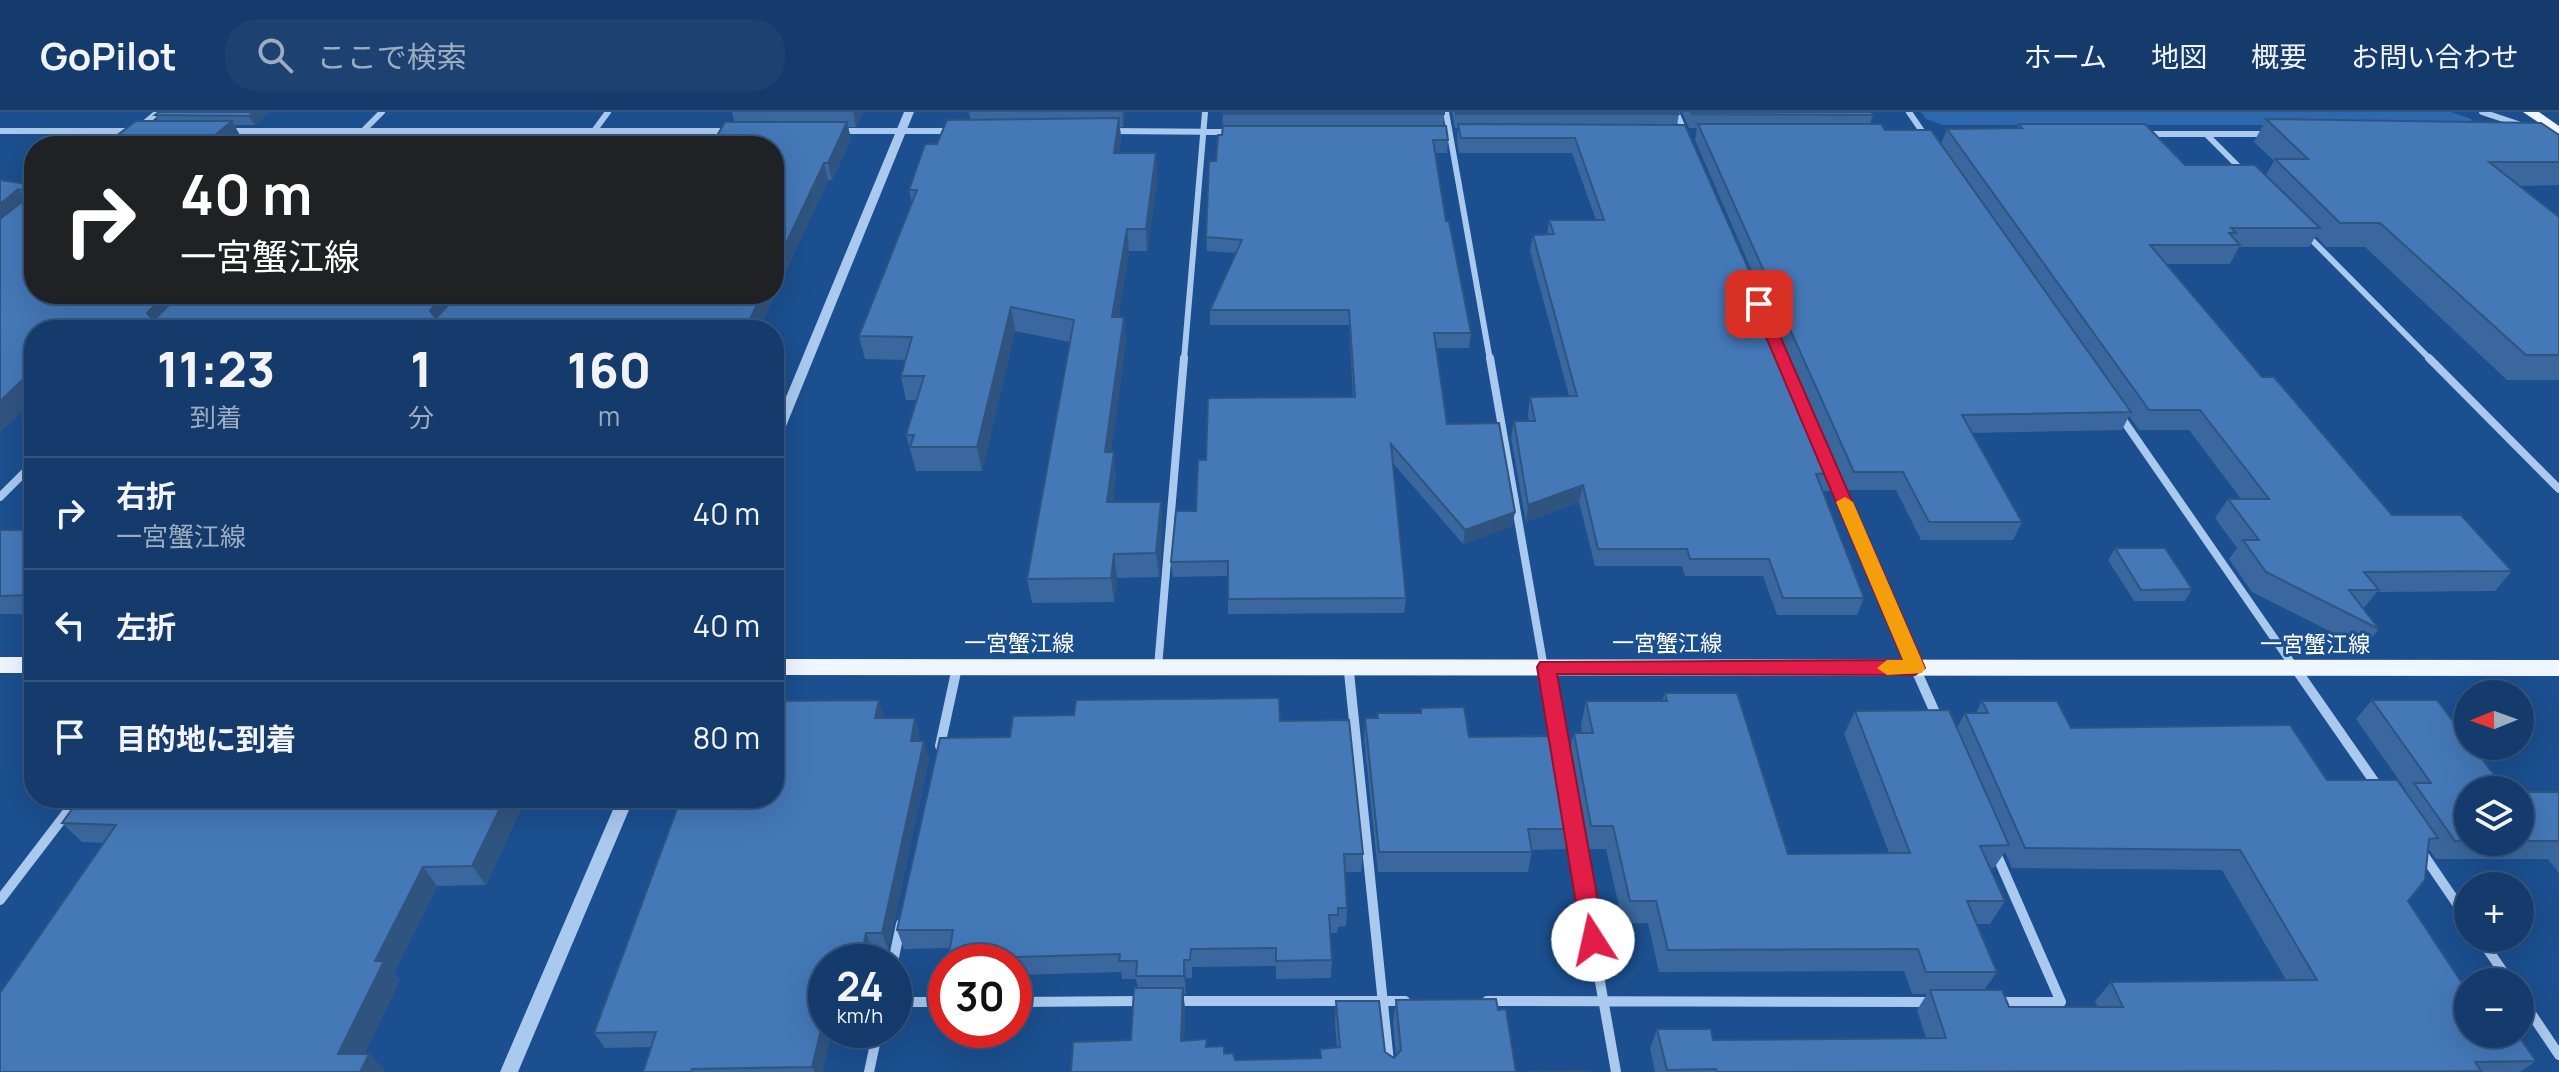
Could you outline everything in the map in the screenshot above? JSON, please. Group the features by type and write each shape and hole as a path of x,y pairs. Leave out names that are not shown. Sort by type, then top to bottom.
{"main road":[{"path":"2530,112 2553,133"},
{"path":"0,665 24,665"},
{"name":"一宮蟹江線","path":"784,667 2559,668"}],"street":[{"path":"127,136 158,112"},
{"path":"359,136 382,112"},
{"path":"590,136 608,112"},
{"path":"784,417 909,112"},
{"path":"1158,667 1205,112"},
{"path":"1446,112 1616,1072"},
{"path":"1676,112 1691,148"},
{"path":"1909,112 1933,147"},
{"path":"2482,112 2534,130"},
{"path":"2505,133 2509,121"},
{"path":"0,131 149,131"},
{"path":"216,131 736,131"},
{"path":"826,131 965,131"},
{"path":"1108,131 1234,132"},
{"path":"1434,132 1466,132"},
{"path":"1669,133 1701,133"},
{"path":"2553,133 2559,139"},
{"path":"1908,134 1939,134"},
{"path":"2144,134 2283,134"},
{"path":"2207,135 2251,178"},
{"path":"2294,222 2559,489"},
{"path":"2115,408 2383,794"},
{"path":"1825,456 1940,723"},
{"path":"0,497 24,473"},
{"path":"937,760 957,667"},
{"path":"1349,667 1390,1072"},
{"path":"0,900 70,808"},
{"path":"509,1072 622,808"},
{"path":"1982,1002 2061,1002 1988,835"},
{"path":"2417,845 2454,899"},
{"path":"897,944 903,915"},
{"path":"1032,1002 1153,1001"},
{"path":"1168,1001 1412,1001"},
{"path":"1468,1001 1950,1002"},
{"path":"2534,1018 2559,1055"},
{"path":"869,1072 874,1048"}],"shaded area":[{"path":"1921,112 2451,112 2471,119 2470,125 1943,125 1926,119"}],"building":[{"path":"159,112 253,112 249,116 155,115"},
{"path":"1444,112 1444,114 1223,114"},
{"path":"1678,112 1679,114 1456,114"},
{"path":"1871,112 1873,115 1692,114"},
{"path":"1119,118 1114,153 1156,153 1146,229 1127,229 1112,317 1124,317 1105,452 1114,452 1107,502 1161,502 1156,553 1114,554 1111,578 1027,579 1074,320 1011,307 977,447 910,447 914,435 906,435 924,376 901,376 912,337 859,336 917,190 909,190 925,144 937,144 947,120"},
{"path":"2266,119 2541,123 2559,135 2559,162 2489,162 2559,217 2559,355 2526,355 2380,223 2340,223 2275,159 2308,159"},
{"path":"136,121 232,121 214,136 116,136"},
{"path":"725,122 847,122 784,248 784,136 717,136"},
{"path":"1458,124 1685,125 1838,473 1816,474 1864,598 1783,598 1769,559 1690,559 1687,549 1598,549 1583,485 1528,505 1514,421 1535,421 1530,397 1577,396 1533,235 1554,234 1549,220 1604,220 1575,138 1461,138"},
{"path":"1698,124 1881,124 1885,130 1931,130 2131,412 1962,415 2022,522 1929,522 1903,472 1854,472"},
{"path":"2019,124 2145,124 2185,165 2255,165 2320,228 2231,228 2236,233 2229,233 2240,245 2150,245 2262,377 2274,377 2392,515 2461,515 2512,571 2364,572 2379,590 2349,590 2379,629 2266,572 2243,540 2259,540 2228,499 2269,499 2200,410 2149,410 1947,129 2022,128"},
{"path":"1223,126 1446,126 1448,140 1433,140 1446,221 1449,221 1471,333 1434,333 1447,424 1499,423 1515,512 1465,530 1391,444 1406,598 1228,599 1228,561 1171,562 1176,511 1196,511 1198,460 1206,460 1208,398 1355,397 1349,310 1210,310 1242,240 1206,237 1209,161 1216,161 1218,135 1222,135"},
{"path":"0,180 24,184 24,190 18,189 0,204"},
{"path":"24,201 24,304 156,304 147,313 151,318 157,317 170,304 435,304 430,311 436,318 449,304 757,304 750,320 24,320 24,378 0,401 0,219"},
{"path":"0,530 24,530 24,595 0,596"},
{"path":"2115,548 2165,548 2192,589 2141,590"},
{"path":"1665,693 1737,693 1788,854 1910,853 1855,711 1949,710 2009,845 1980,846 2005,901 1967,901 1997,972 1926,972 1918,949 1668,950 1656,901 1630,901 1613,826 1591,826 1574,733 1593,733 1586,701 1667,701"},
{"path":"1279,698 1280,721 1349,720 1363,854 1344,854 1347,908 1338,908 1338,915 1329,915 1332,960 1276,961 1276,948 1191,949 1190,960 1184,960 1184,976 1136,976 1137,961 1119,961 1120,954 1032,957 1032,944 951,944 953,930 897,930 940,738 1010,737 1013,716 1074,715 1076,700"},
{"path":"879,700 875,718 915,718 911,741 924,741 882,933 866,933 864,944 808,944 808,1048 817,1048 812,1067 643,1072 656,1032 594,1033 677,808 784,808 784,701"},
{"path":"2372,700 2437,700 2454,722 2454,760 2483,760 2495,776 2454,776 2454,840 2414,783 2431,783"},
{"path":"1982,701 2057,701 2071,728 2290,725 2327,780 2397,780 2438,838 2429,839 2425,880 2408,901 2454,971 2454,1048 2527,1048 2536,1061 2475,1062 2481,1071 1667,1070 1657,1029 1711,1029 1713,1040 1946,1038 1930,990 2002,990 2009,1007 2123,1007 2111,982 2317,980 2240,850 2025,848 1965,713 1988,713"},
{"path":"1464,707 1469,737 1557,736 1574,829 1528,829 1532,852 1379,852 1365,718 1378,718 1377,713 1421,713 1421,708"},
{"path":"2534,792 2559,792 2559,841 2534,841"},
{"path":"73,808 500,808 472,866 423,867 375,961 384,961 338,1054 369,1054 360,1072 0,1072 0,993 116,825 62,823"},
{"path":"1134,988 1183,988 1181,1041 1207,1039 1206,1047 1224,1046 1224,1054 1233,1053 1235,1060 1321,1058 1320,1049 1340,1047 1336,1001 1379,1001 1385,1052 1394,1058 1401,1050 1396,1000 1496,999 1498,1010 1506,1009 1516,1072 1071,1072 1073,1042 1131,1040"}],"slow traffic":[{"path":"1845,502 1915,668 1887,668"}],"route":[{"path":"1593,940 1546,667 1915,668 1759,304"}]}
